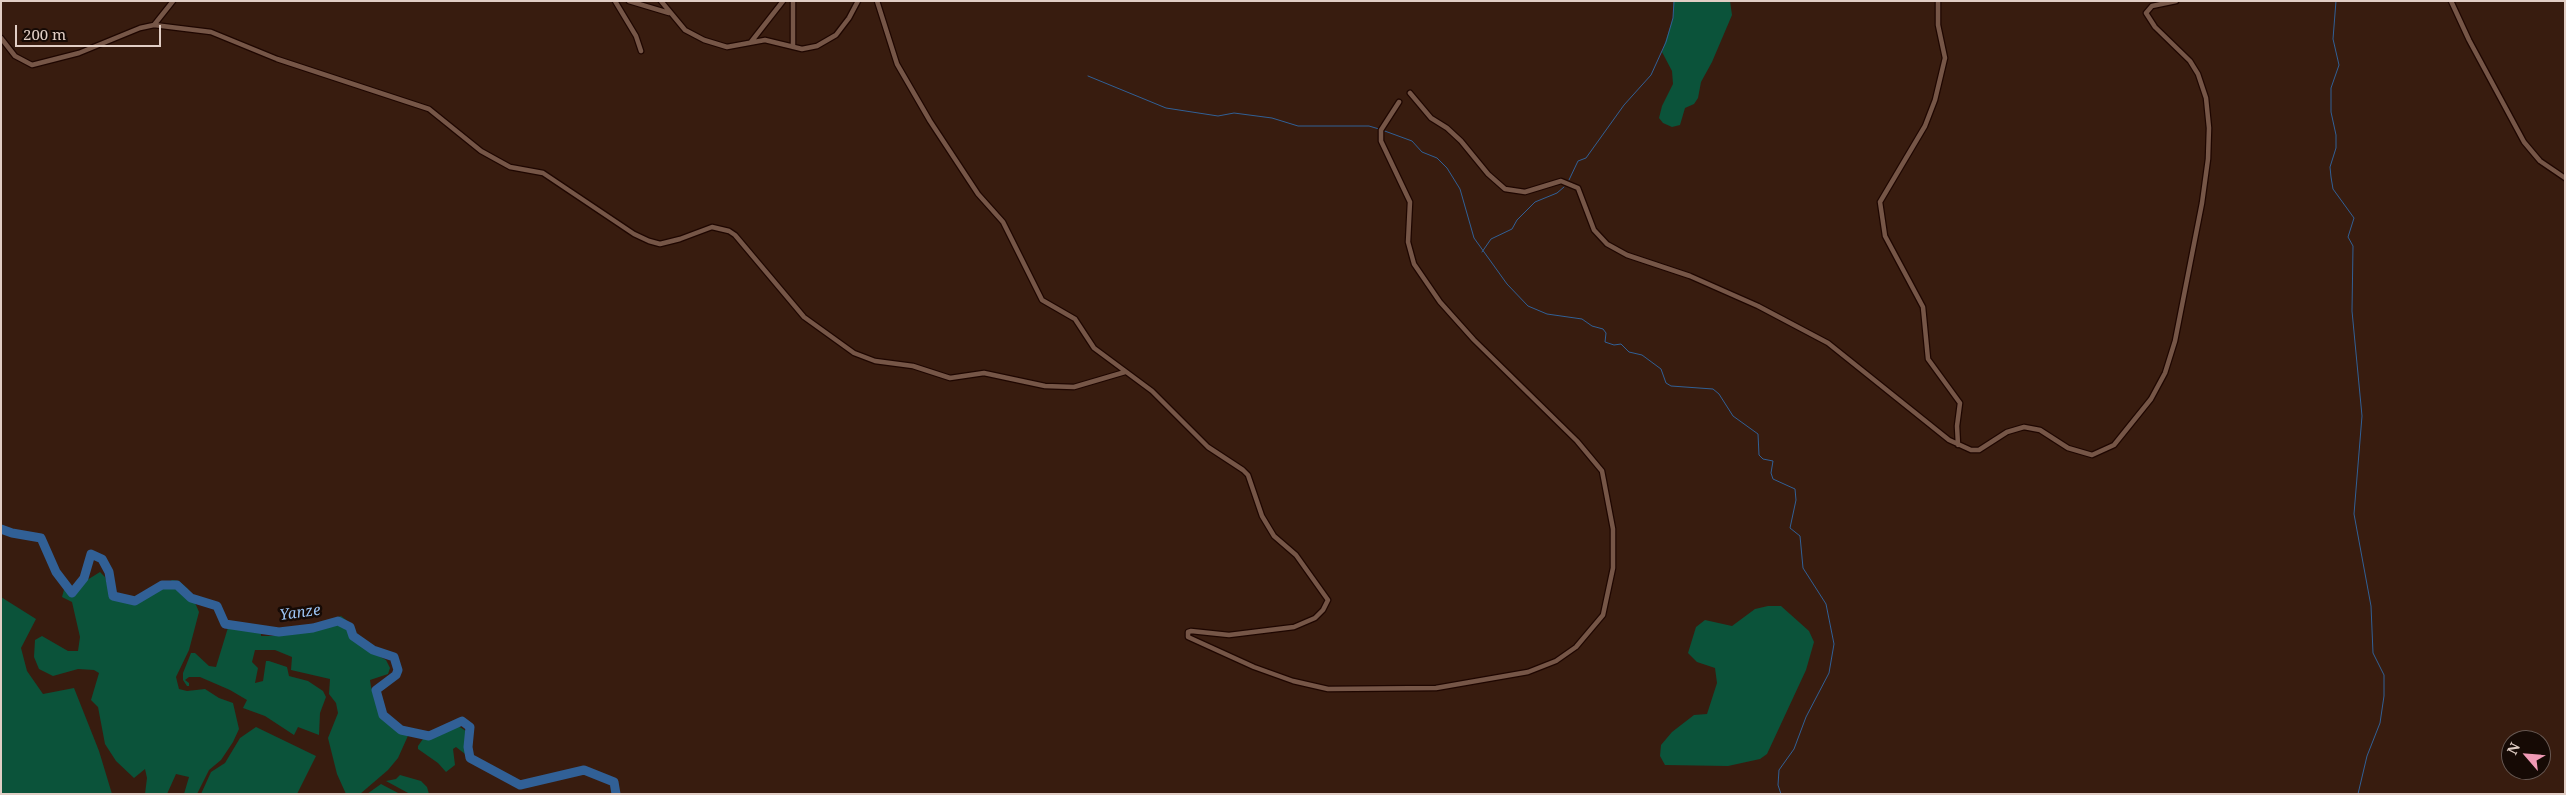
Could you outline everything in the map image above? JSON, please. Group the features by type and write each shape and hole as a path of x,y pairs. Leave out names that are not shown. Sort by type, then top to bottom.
{"street":[{"path":"154,26 173,1"},
{"path":"615,1 636,36 641,51"},
{"path":"629,1 670,13"},
{"path":"661,1 685,30 704,40 727,47 765,40 802,49 817,46 836,35 850,18 858,1"},
{"path":"751,42 783,1"},
{"path":"793,1 793,47"},
{"path":"878,1 897,64 930,121 978,194 1003,222 1042,300 1075,319 1094,348 1152,391 1208,447 1248,475 1262,516 1274,536 1296,555 1328,600 1323,610 1315,618 1294,627 1229,635 1191,631 1187,635 1193,641 1254,667 1293,681 1328,689 1436,688 1528,672 1556,661 1576,647 1602,615 1610,588 1613,568 1613,528 1602,472 1577,441 1474,340 1440,302 1414,264 1408,242 1410,202 1381,141 1381,130 1399,102"},
{"path":"1938,1 1938,25 1945,58 1937,93 1925,126 1880,202 1889,245 1923,307 1928,359 1960,404 1957,426 1958,444"},
{"path":"1410,93 1431,118 1447,128 1488,174 1505,189 1525,192 1561,181 1578,188 1594,230 1607,244 1627,255 1724,290 1828,343 1911,412 1958,444 1971,450 1979,450 2007,432 2024,427 2040,430 2074,451 2085,454 2097,454 2114,444 2126,431 2151,399 2165,373 2175,342 2202,203 2209,128 2206,98 2198,74 2190,61 2147,16 2149,8 2176,1"},
{"path":"2452,1 2469,40 2524,142 2540,161 2565,178"},
{"path":"1,38 15,56 32,65 79,53 127,32 154,26 211,32 277,59 428,109 443,118 481,151 510,167 543,173 634,234 649,241 660,244 712,227 729,231 735,235 758,265 804,317 854,353 875,361 913,366 950,378 984,373 1045,386 1074,388 1126,372"}],"green space":[{"path":"1674,1 1730,1 1732,15 1712,62 1701,82 1698,98 1694,104 1685,108 1680,125 1672,127 1663,123 1659,118 1662,106 1673,84 1672,71 1662,52 1673,18"},
{"path":"100,572 105,577 109,590 132,598 160,590 172,580 179,581 188,589 196,605 199,612 189,650 176,677 179,689 187,691 205,689 219,698 233,703 239,729 221,760 209,770 197,794 184,794 189,777 176,774 167,794 145,794 147,778 145,769 134,778 116,761 105,744 98,707 91,700 99,673 94,670 78,669 53,676 39,669 34,657 35,640 42,636 68,651 78,651 80,637 72,602 62,597 65,586 71,590"},
{"path":"1,597 36,619 21,648 27,671 43,694 74,688 99,751 112,794 1,794"},
{"path":"1781,606 1809,631 1814,642 1806,670 1767,754 1760,759 1728,766 1665,765 1660,756 1661,745 1672,732 1694,715 1707,714 1717,683 1715,668 1697,662 1688,653 1696,627 1705,620 1732,626 1755,609"},
{"path":"341,616 350,623 352,635 364,648 386,660 390,668 388,674 370,680 374,694 380,695 379,706 386,716 400,726 411,729 398,758 388,770 360,794 346,794 337,774 328,738 338,713 336,703 329,694 330,679 291,670 292,657 275,650 255,650 252,662 258,668 255,683 263,681 266,661 269,661 287,667 289,676 308,681 323,691 326,697 320,713 319,735 298,727 294,735 265,716 243,708 247,700 230,690 200,677 189,677 185,680 189,683 189,686 183,680 183,673 191,653 195,653 209,666 216,667 230,621 261,628 261,636 274,636 281,630 309,627"},
{"path":"455,724 469,733 466,748 469,757 456,747 453,749 455,765 446,772 438,763 418,749 418,746 425,736 430,736"},
{"path":"256,727 316,756 297,794 201,794 211,772 225,763 240,738"},
{"path":"400,775 421,781 427,787 429,794 410,794 386,781 396,779"},
{"path":"381,784 400,794 367,794"}],"waterway":[{"path":"1569,180 1578,161 1586,158 1624,105 1651,75 1666,42 1673,18 1674,1"},
{"path":"2336,1 2333,39 2339,65 2331,88 2331,112 2336,135 2336,148 2330,167 2333,189 2354,218 2348,237 2353,246 2352,311 2362,416 2354,514 2371,606 2373,653 2384,675 2384,696 2380,723 2367,756 2358,794"},
{"path":"1088,76 1166,108 1218,116 1234,113 1272,118 1298,126 1369,126 1379,129"},
{"path":"1382,130 1412,141 1422,152 1437,158 1447,168 1460,189 1474,238 1507,284 1528,306 1547,314 1582,319 1592,326 1603,329 1606,333 1605,342 1614,345 1621,344 1629,352 1642,355 1661,369 1666,383 1671,386 1713,389 1719,394 1733,416 1758,434 1759,455 1763,459 1773,461 1771,473 1773,479 1795,489 1796,500 1790,528 1800,536 1803,568 1826,604 1834,644 1829,673 1806,717 1794,749 1779,770 1778,785 1781,794"},
{"path":"1482,252 1491,239 1512,229 1517,220 1535,202 1557,193 1564,187"},
{"name":"Yanze","path":"1,529 41,538 56,572 72,593 84,578 91,554 102,559 109,572 113,596 135,601 162,585 177,585 191,598 217,606 225,624 279,632 313,628 338,621 350,627 353,636 373,650 394,657 398,670 396,675 376,690 383,715 401,730 429,736 462,721 470,727 468,747 470,758 520,785 584,770 614,782 616,794"}]}
